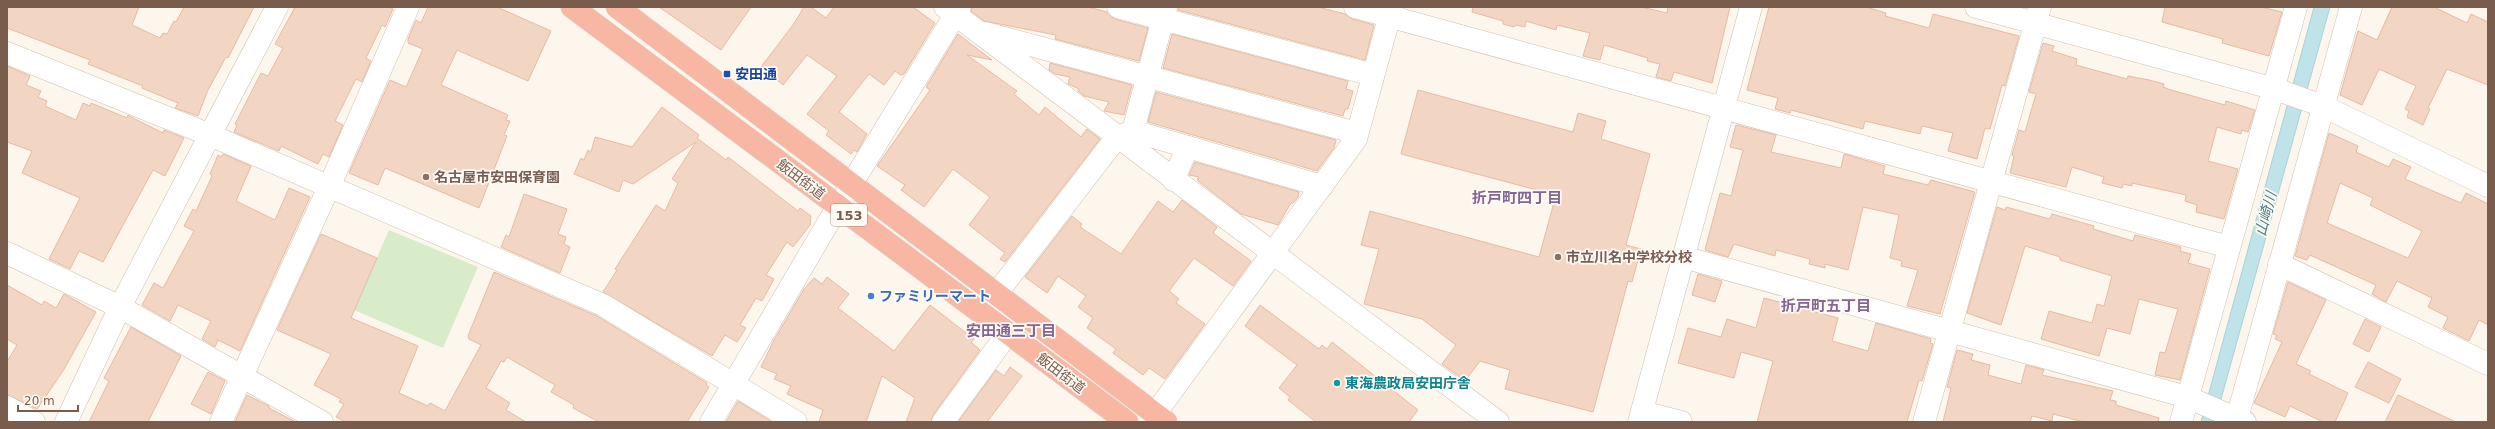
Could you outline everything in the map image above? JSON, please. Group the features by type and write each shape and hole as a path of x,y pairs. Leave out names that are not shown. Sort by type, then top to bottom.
{"highway":[{"name":"飯田街道","path":"572,7 1127,422"},
{"name":"飯田街道","path":"621,8 1161,418"}],"street":[{"path":"66,422 120,307 277,7"},
{"path":"221,422 329,187 408,7"},
{"path":"1118,7 1165,13 1373,75"},
{"path":"1355,7 1390,12 1724,108 1991,180 2228,247"},
{"path":"1681,422 1641,417 1751,7"},
{"path":"1976,7 2038,15 2275,89 2323,106 2488,186"},
{"path":"2181,422 2190,398 2228,247 2275,89 2296,7"},
{"path":"1683,257 2190,398 2237,420 2351,7"},
{"path":"711,422 954,10 976,31 1125,134 1173,180 1498,422"},
{"path":"1161,418 1272,254 1356,139 1390,12"},
{"path":"997,293 1125,134 1148,77 1165,13"},
{"path":"1924,422 2038,15"},
{"path":"976,31 1357,133"},
{"path":"7,53 210,135 603,306 796,422"},
{"path":"1125,134 1188,147 1322,186"},
{"path":"1173,180 1188,147"},
{"path":"7,254 120,307 322,422"},
{"path":"2279,264 2488,364"},
{"path":"942,422 1008,333"},
{"path":"7,407 34,422"}],"green space":[{"path":"389,230 478,267 443,348 354,310"}],"water":[{"name":"山崎川","path":"2314,7 2330,7 2221,399 2217,422 2201,422"}],"building":[{"path":"7,7 139,7 132,25 160,38 163,33 167,34 174,21 176,22 184,7 254,7 228,58 226,57 208,90 198,116 175,108 178,103 142,88 143,86 88,64 90,60 7,28"},
{"path":"295,7 390,7 393,9 385,27 382,25 366,58 371,61 362,82 356,79 335,121 343,125 329,157 323,154 318,164 281,146 279,151 234,132 237,125 235,124 261,73 268,76 283,48 275,44"},
{"path":"428,7 497,7 551,31 528,81 457,50 441,85 508,115 506,120 510,121 504,135 507,136 479,208 385,168 378,185 349,173 390,80 406,87 423,49 408,43 408,39 416,20 421,23"},
{"path":"659,7 751,7 721,50"},
{"path":"804,7 811,7 826,18 834,7 913,7 935,23 904,74 901,75 895,71 884,85 869,74 839,112 867,134 857,152 854,150 851,154 826,135 829,131 807,114 837,76 807,55 783,85 761,67 793,25"},
{"path":"972,7 1088,7 1107,12 1115,19 1148,28 1139,61 1055,39 1056,35 984,21 971,11"},
{"path":"1178,7 1318,7 1345,14 1352,19 1374,25 1365,60 1178,10"},
{"path":"1473,7 1641,7 1667,13 1668,7 1730,7 1712,83 1674,72 1671,81 1656,77 1660,64 1647,61 1648,58 1604,45 1600,60 1583,56 1590,33 1557,25 1556,30 1526,21 1525,27 1516,25 1514,27 1503,24 1503,21 1472,12"},
{"path":"1769,7 1866,7 1886,13 1885,16 1929,28 1933,14 2019,36 2005,86 2002,85 1990,129 1985,128 1977,159 1948,151 1953,133 1922,126 1920,134 1865,121 1863,129 1791,110 1790,113 1775,109 1778,98 1747,90"},
{"path":"2165,7 2261,7 2282,12 2269,56 2222,43 2223,39 2162,22"},
{"path":"2392,7 2434,7 2467,23 2471,14 2488,22 2488,85 2447,69 2428,108 2430,109 2423,125 2407,117 2409,111 2405,109 2416,86 2379,69 2362,105 2340,95 2358,31 2377,40"},
{"path":"958,34 992,60 967,55 1017,91 1014,94 1039,115 1045,107 1081,137 1087,129 1100,139 1005,262 1000,259 1005,253 969,225 990,197 953,169 924,207 901,190 905,185 877,166 930,90 926,87"},
{"path":"1172,34 1348,81 1346,89 1353,91 1348,109 1345,109 1343,116 1163,68"},
{"path":"2043,43 2054,46 2052,51 2077,59 2076,65 2127,79 2128,76 2149,80 2164,84 2163,87 2171,90 2225,105 2226,101 2255,110 2248,132 2242,130 2241,134 2217,127 2208,161 2238,169 2224,219 2196,212 2197,205 2185,201 2186,195 2132,183 2132,186 2123,184 2122,188 2102,183 2104,177 2072,167 2066,187 2010,173 2014,156 2012,155 2019,130 2025,132 2036,94 2029,92"},
{"path":"1050,63 1132,85 1124,115 1104,111 1109,102 1084,96 1078,91 1079,89 1068,84 1070,77 1055,74 1049,70"},
{"path":"7,66 30,76 26,85 41,91 38,97 47,101 45,106 76,120 83,103 90,106 91,103 127,118 128,115 163,133 164,130 184,138 165,176 153,170 103,262 79,251 70,269 49,259 80,198 22,173 32,151 7,142"},
{"path":"1418,90 1573,132 1578,113 1606,121 1601,139 1650,154 1626,245 1641,249 1632,282 1628,281 1593,412 1505,389 1510,370 1480,361 1465,381 1442,364 1456,345 1422,319 1364,304 1379,249 1361,245 1370,211 1539,257 1556,195 1401,154"},
{"path":"1156,92 1336,140 1334,148 1317,171 1148,122"},
{"path":"662,107 699,135 697,138 726,160 728,157 798,211 800,208 811,216 810,225 793,247 787,242 766,275 774,279 762,301 756,298 740,325 746,328 737,342 725,335 712,356 603,292 617,270 615,269 656,205 665,211 678,183 672,179 696,142 633,184 623,180 619,192 574,174 581,158 584,160 588,150 591,152 595,137 632,147"},
{"path":"1736,125 1776,135 1771,152 1841,168 1844,154 1885,166 1883,174 1928,185 1931,180 1975,192 1940,314 1907,306 1918,270 1901,266 1902,261 1890,258 1899,215 1863,207 1848,270 1825,264 1825,268 1809,264 1810,259 1776,250 1775,256 1734,244 1728,257 1705,250 1720,193 1731,196 1743,150 1730,147"},
{"path":"2329,133 2358,146 2356,152 2389,167 2393,159 2411,167 2405,179 2461,203 2466,193 2488,204 2488,325 2479,320 2469,341 2443,328 2448,317 2428,307 2432,298 2397,281 2386,302 2372,294 2376,285 2310,255 2307,260 2295,256","holes":["2340,183 2373,198 2370,205 2422,231 2408,258 2327,223"]},
{"path":"223,154 251,166 236,201 275,220 289,188 310,197 240,351 218,340 215,347 202,339 211,321 178,305 170,321 142,305 154,283 163,288 194,231 184,226 193,209 196,211 212,176 210,174 218,155 221,157"},
{"path":"1195,162 1299,192 1298,197 1293,203 1291,203 1278,225 1241,214 1197,180 1199,177 1189,175"},
{"path":"524,194 567,209 558,234 566,237 564,244 570,247 560,273 501,247 506,235 509,237"},
{"path":"1182,200 1217,227 1213,233 1251,261 1233,286 1194,258 1169,291 1179,299 1176,303 1205,324 1165,379 1149,368 1143,375 1113,353 1116,349 1087,328 1093,318 1078,307 1086,296 1058,276 1047,293 1025,277 1072,216 1082,224 1080,227 1121,254 1158,201 1173,212"},
{"path":"1997,207 2005,210 2006,207 2050,219 2052,214 2094,226 2093,229 2133,241 2135,235 2181,247 2180,251 2191,254 2188,263 2210,269 2180,380 2155,375 2160,352 2165,353 2178,309 2139,299 2130,334 2107,328 2099,356 2041,339 2049,311 2092,323 2097,304 2104,306 2112,276 2060,260 2060,257 2054,255 2025,246 2001,325 1967,313"},
{"path":"321,234 377,258 351,318 418,346 399,393 428,406 430,403 445,411 481,345 469,339 468,336 494,272 597,316 707,383 706,385 709,387 687,422 599,422 573,408 574,405 551,392 555,385 507,357 504,362 501,361 486,388 510,403 506,410 526,422 346,422 336,417 344,404 339,402 341,399 314,385 331,354 277,330"},
{"path":"1698,274 1722,281 1715,302 1692,295"},
{"path":"827,277 849,294 838,308 894,351 930,305 974,339 971,342 980,350 933,415 931,422 906,422 915,398 882,376 866,422 819,422 823,410 787,394 791,386 774,379 777,374 761,367 774,340 804,289 814,278 822,284"},
{"path":"2288,282 2326,300 2296,364 2311,371 2309,374 2348,393 2335,422 2323,422 2290,406 2285,417 2254,403 2282,342 2275,339 2277,335 2273,334"},
{"path":"7,285 42,305 44,301 56,308 64,294 96,312 63,371 37,409 7,395 7,362 17,345 7,339"},
{"path":"1764,298 1838,318 1832,341 1868,351 1876,323 1931,339 1930,343 1933,344 1922,381 1919,380 1907,422 1757,422 1773,361 1741,352 1734,378 1678,363 1688,328 1721,337 1727,319 1756,328"},
{"name":"東海農政局安田庁舎","path":"1260,305 1319,349 1322,345 1327,349 1332,342 1418,410 1409,422 1316,422 1288,400 1290,397 1279,388 1297,365 1245,326"},
{"path":"2365,319 2381,327 2369,352 2353,344"},
{"path":"131,327 181,356 148,422 89,422 109,381 104,378"},
{"path":"1957,350 1973,354 1971,360 1990,365 1988,375 2021,384 2026,365 2044,370 2042,375 2113,391 2110,400 2116,401 2116,405 2159,418 2158,422 2084,422 2053,414 2052,421 2032,416 2030,422 1943,422 1951,388 1947,387"},
{"path":"2368,362 2401,379 2389,403 2355,387"},
{"path":"1010,367 1022,376 987,422 958,422 996,370 1004,376"},
{"path":"208,372 225,381 211,414 191,404"},
{"path":"247,395 269,406 269,408 296,422 235,422"},
{"path":"2398,395 2456,422 2385,422"},
{"path":"738,401 772,422 726,422"}],"place":[{"name":"安田通","path":"727,74"},
{"name":"名古屋市安田保育園","path":"426,177"},
{"name":"市立川名中学校分校","path":"1558,257"},
{"name":"ファミリーマート","path":"871,296"},
{"name":"東海農政局安田庁舎","path":"1337,383"}],"district":[{"name":"折戸町四丁目","path":"1517,198"},
{"name":"折戸町五丁目","path":"1826,306"},
{"name":"安田通三丁目","path":"1011,331"}]}
